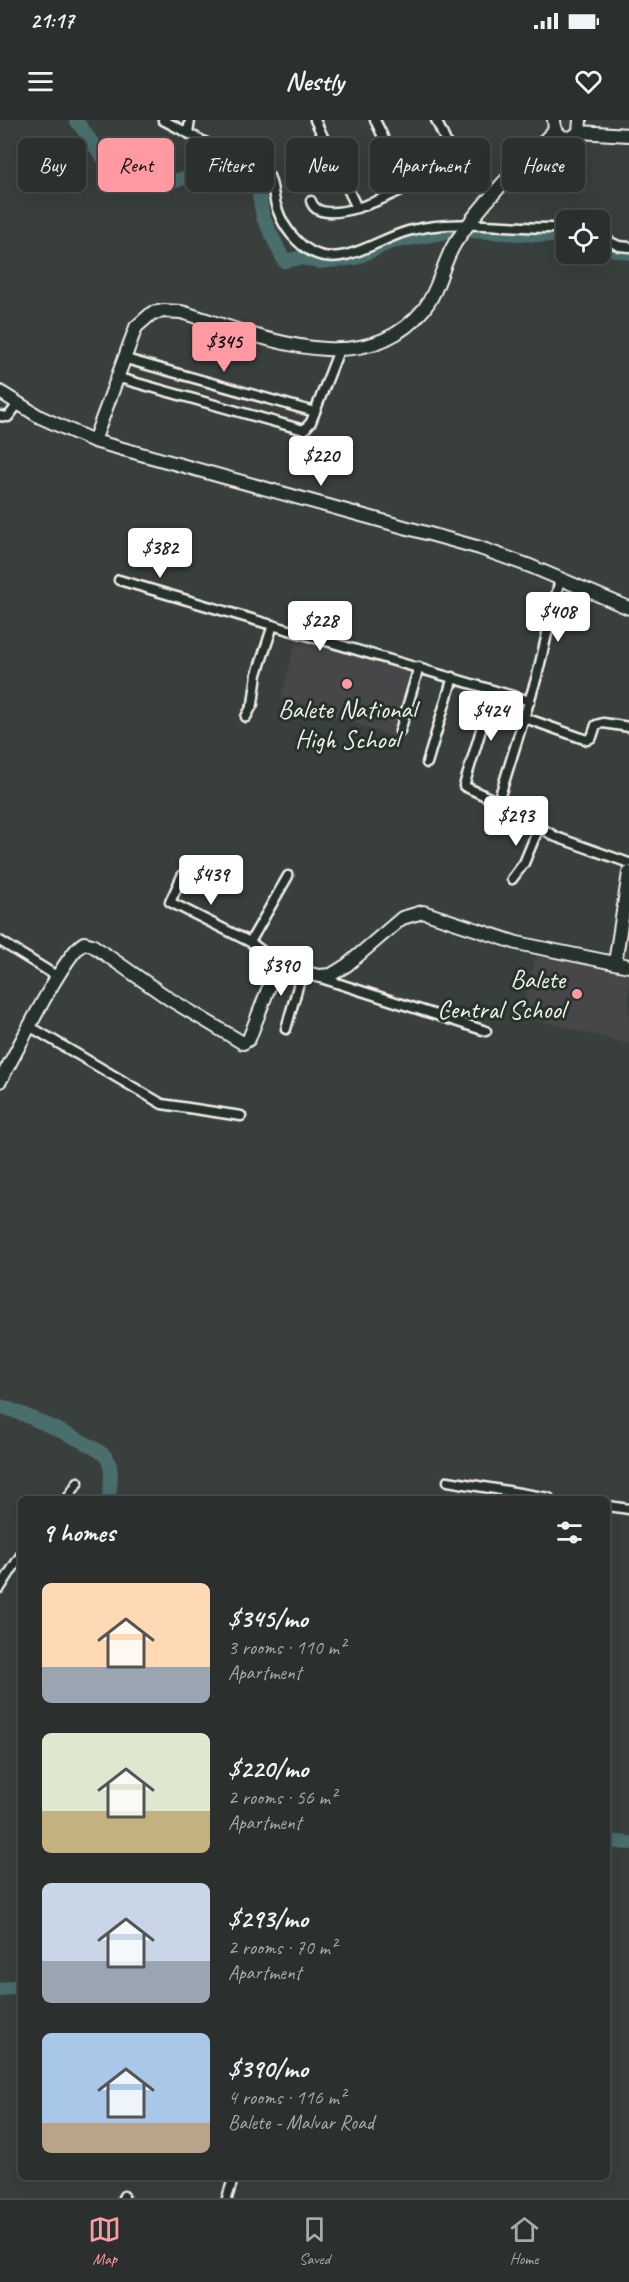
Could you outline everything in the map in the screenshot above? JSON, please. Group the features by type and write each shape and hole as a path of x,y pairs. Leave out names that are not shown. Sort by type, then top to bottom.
{"main road":[{"path":"94,441 136,327 152,313 164,310 181,312 295,345 339,350 372,345 395,335 412,322 432,296 453,247 469,224 554,125 562,137 571,138 579,126 629,135"},
{"path":"0,392 58,427 94,441 469,545 629,608"},
{"path":"615,963 629,873"},
{"path":"0,1081 58,977 78,946 84,943 92,945 171,1000 243,1043 249,1039 277,966 319,976 331,975 347,965 402,918 423,912 517,943 629,966"}],"street":[{"path":"163,120 269,176 277,210 287,229 305,248 316,254 339,256 424,227 469,224 556,228"},
{"path":"188,133 190,120"},
{"path":"315,120 357,207"},
{"path":"375,120 384,138"},
{"path":"436,120 444,138"},
{"path":"311,201 316,211 324,214 375,203 397,192"},
{"path":"610,242 629,247"},
{"path":"119,378 304,430 315,412 339,350"},
{"path":"126,359 315,412"},
{"path":"0,416 8,417 18,404"},
{"path":"498,802 530,701 560,579"},
{"path":"119,580 530,701"},
{"path":"246,717 253,704 257,674 273,625"},
{"path":"400,731 419,667"},
{"path":"427,763 453,677"},
{"path":"493,690 464,786 498,802 556,837 629,863"},
{"path":"525,718 587,740 592,737 596,725 603,723 629,727"},
{"path":"512,879 521,869 539,827"},
{"path":"210,871 201,866 190,867 182,876 170,902 250,942 274,960 277,966"},
{"path":"250,942 288,876"},
{"path":"0,941 58,977"},
{"path":"286,1029 302,972"},
{"path":"319,976 486,1031"},
{"path":"29,1026 162,1104 241,1116"},
{"path":"448,1481 537,1496"},
{"path":"69,1496 78,1482"},
{"path":"610,1506 629,1509"},
{"path":"0,1588 18,1560"},
{"path":"227,2198 233,2180"}],"shaded area":[{"name":"Balete National High School","path":"297,636 414,671 395,738 281,697"},
{"name":"Balete Central School","path":"538,950 629,972 629,1044 520,1016"}],"waterway":[{"path":"76,120 117,177 158,184 237,167 256,179 263,217 284,261 300,258 319,262 356,258 391,242 454,231"},
{"path":"472,231 556,236"},
{"path":"610,249 629,253"},
{"path":"0,1406 39,1421 100,1452 106,1457 111,1472 109,1496"},
{"path":"610,1841 629,1843"},
{"path":"0,1990 18,1986"}],"place":[{"name":"Balete National High School","path":"347,684"},
{"name":"Balete Central School","path":"577,994"}]}
